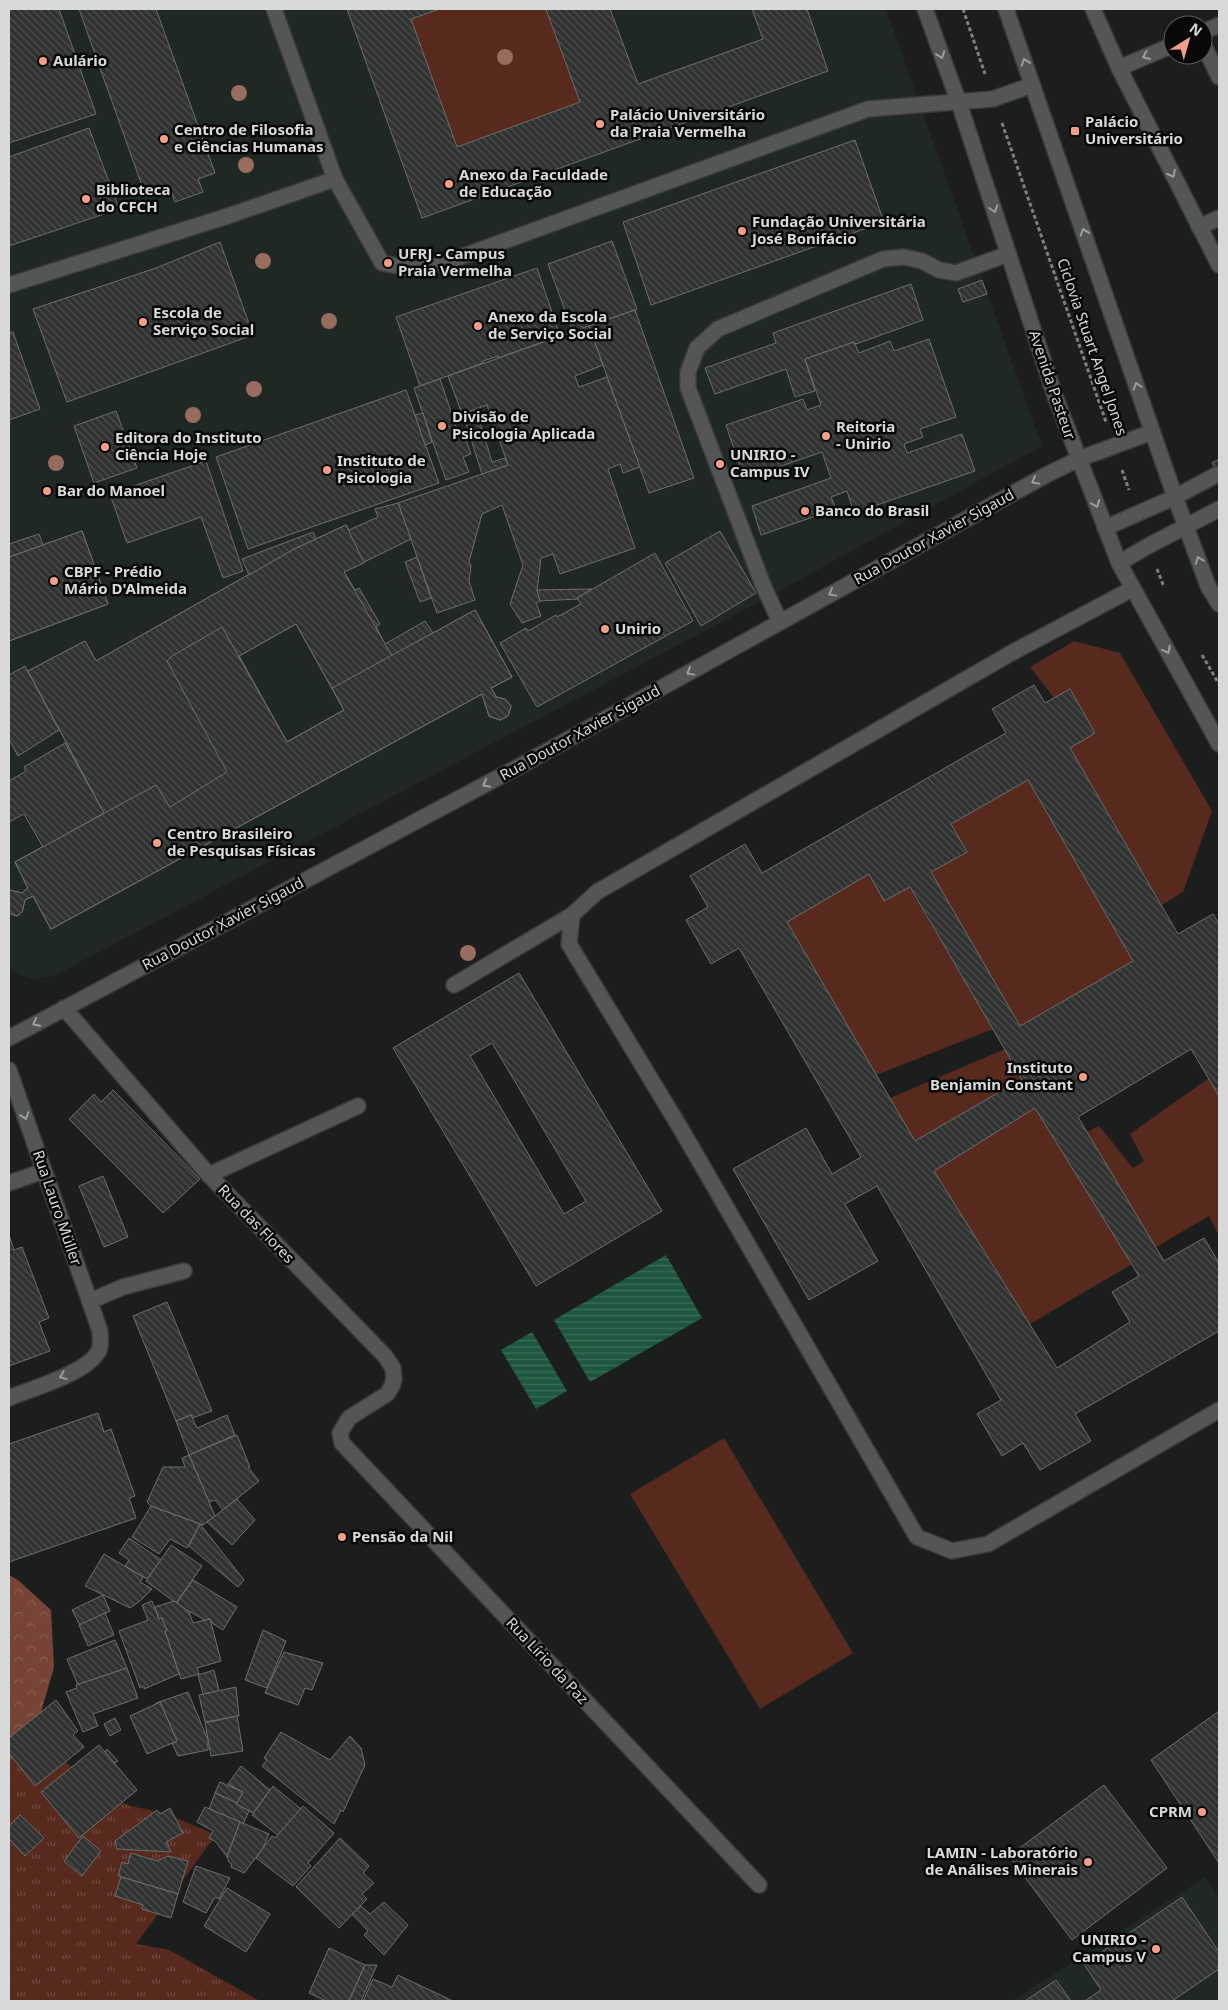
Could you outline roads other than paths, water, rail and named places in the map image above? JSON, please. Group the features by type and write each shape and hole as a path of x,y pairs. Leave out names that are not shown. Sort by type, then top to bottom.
{"street":[{"path":"274,9 335,179 382,263 413,269 444,263 868,109 994,99 1032,85"},
{"name":"Avenida Pasteur","path":"925,9 958,102 1055,396 1105,528 1132,589 1219,744"},
{"path":"1006,9 1175,497 1208,586 1219,604"},
{"path":"1093,9 1119,68 1219,265"},
{"path":"1119,68 1163,49"},
{"path":"1213,64 1219,76"},
{"path":"9,285 228,216 335,179"},
{"path":"1199,227 1219,218"},
{"path":"780,622 763,585 688,388 688,372 696,348 718,329 883,259 904,257 922,261 939,270 956,272 1008,254"},
{"name":"Rua Doutor Xavier Sigaud","path":"9,1038 520,766 1048,474 1079,459 1152,432"},
{"path":"1105,528 1175,497 1218,474"},
{"path":"1119,563 1219,509"},
{"path":"454,985 572,915 597,892 1013,652 1132,589"},
{"path":"572,915 569,944 686,1138 916,1537 952,1551 988,1544 1219,1410"},
{"name":"Rua das Flores","path":"64,1008 210,1175 385,1356 393,1368 394,1378 387,1394 349,1418 340,1434"},
{"name":"Rua Lauro Müller","path":"9,1070 100,1331 100,1347 94,1358 78,1370 9,1398"},
{"path":"210,1175 358,1106"},
{"path":"9,1183 44,1171"},
{"path":"90,1301 123,1287 184,1271"},
{"name":"Rua Lírio da Paz","path":"340,1434 342,1443 348,1450 759,1885"}],"place":[{"name":"Aulário","path":"43,61"},
{"name":"Palácio Universitário da Praia Vermelha","path":"600,124"},
{"name":"Palácio Universitário","path":"1075,131"},
{"name":"Centro de Filosofia e Ciências Humanas","path":"164,139"},
{"name":"Anexo da Faculdade de Educação","path":"449,184"},
{"name":"Biblioteca do CFCH","path":"86,199"},
{"name":"Fundação Universitária José Bonifácio","path":"742,231"},
{"name":"UFRJ - Campus Praia Vermelha","path":"388,263"},
{"name":"Escola de Serviço Social","path":"143,322"},
{"name":"Anexo da Escola de Serviço Social","path":"478,326"},
{"name":"Divisão de Psicologia Aplicada","path":"442,426"},
{"name":"Reitoria - Unirio","path":"826,436"},
{"name":"Editora do Instituto Ciência Hoje","path":"105,447"},
{"name":"UNIRIO - Campus IV","path":"720,464"},
{"name":"Instituto de Psicologia","path":"327,470"},
{"name":"Bar do Manoel","path":"47,491"},
{"name":"Banco do Brasil","path":"805,511"},
{"name":"CBPF - Prédio Mário D'Almeida","path":"54,581"},
{"name":"Unirio","path":"605,629"},
{"name":"Centro Brasileiro de Pesquisas Físicas","path":"157,843"},
{"name":"Instituto Benjamin Constant","path":"1083,1077"},
{"name":"Pensão da Nil","path":"342,1537"},
{"name":"CPRM","path":"1202,1812"},
{"name":"LAMIN - Laboratório de Análises Minerais","path":"1088,1862"},
{"name":"UNIRIO - Campus V","path":"1156,1949"}]}
